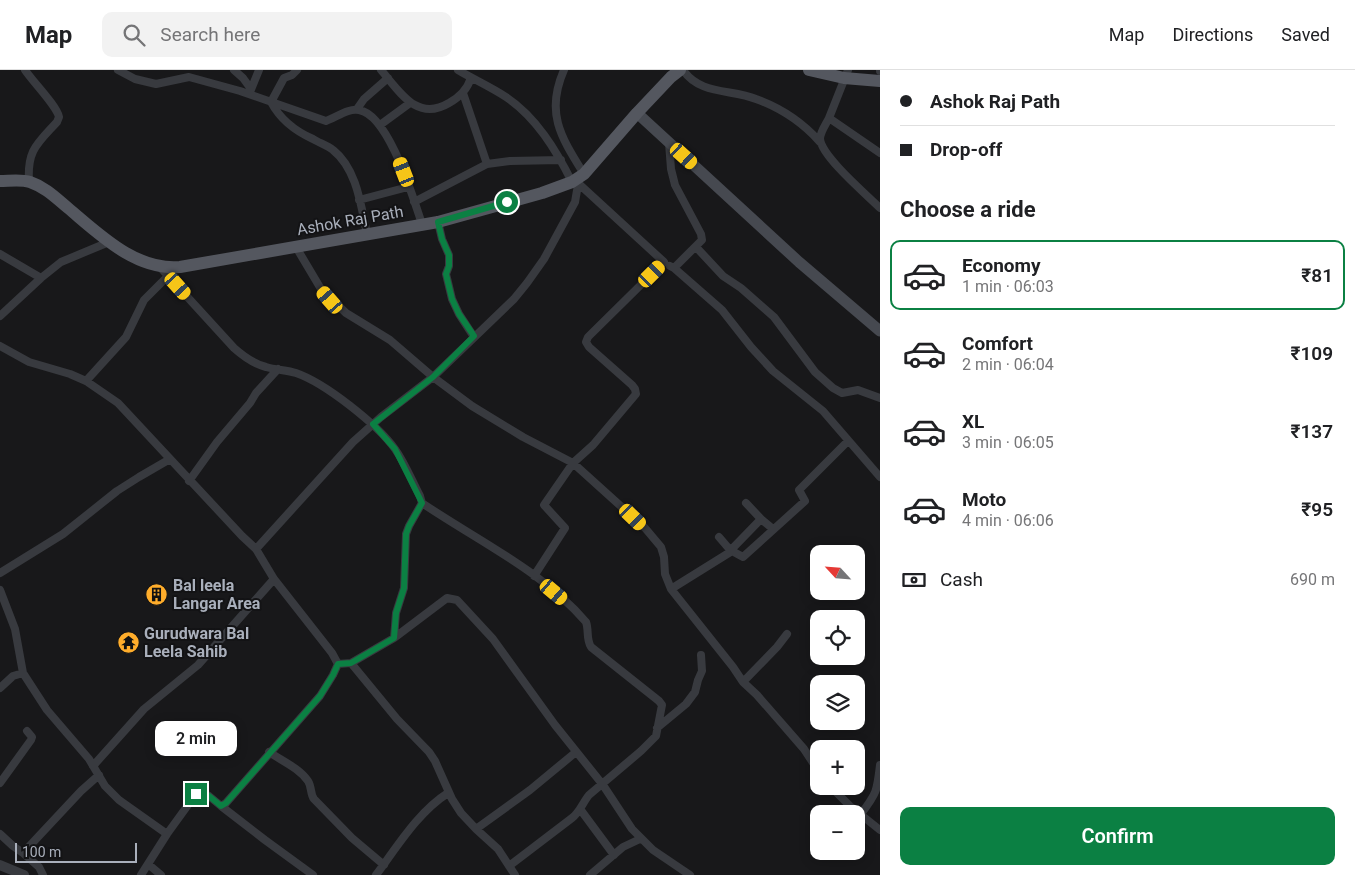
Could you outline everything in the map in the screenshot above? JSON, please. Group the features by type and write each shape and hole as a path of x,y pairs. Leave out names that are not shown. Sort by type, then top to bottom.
{"main road":[{"path":"809,70 846,74 880,81"},
{"name":"Ashok Raj Path","path":"0,181 28,182 43,188 109,242 138,259 164,271 438,222 542,193 578,180 674,72"},
{"path":"637,114 799,262 880,331"}],"street":[{"path":"25,70 35,85 55,107 59,117 57,122 32,151 29,162 28,182"},
{"path":"118,70 135,79 156,84 187,73 250,92 271,102 326,120 357,109 369,115 380,125 396,154 422,224"},
{"path":"234,70 243,78 250,92"},
{"path":"250,92 259,70"},
{"path":"271,102 284,78 298,70"},
{"path":"381,70 410,102 419,108 432,110 444,106 463,93 471,78"},
{"path":"458,70 504,96 521,109 550,142 561,160 578,180 664,262 674,268 718,306 773,371 823,411 880,477"},
{"path":"256,549 340,455 373,424 433,377 514,299 544,259 575,202 578,180 555,115 557,88 564,70"},
{"path":"674,72 688,77 702,87 749,96 776,108 806,127 844,173 880,208"},
{"path":"820,142 820,136 846,74"},
{"path":"357,109 368,95 388,78"},
{"path":"463,93 487,164"},
{"path":"271,102 278,114 294,128 332,149 339,156 351,174 367,234"},
{"path":"380,125 410,102"},
{"path":"829,118 880,153"},
{"path":"669,143 671,169 675,185 702,234 702,240 674,268"},
{"path":"414,202 487,164 510,161 561,160"},
{"path":"359,200 408,186"},
{"path":"438,222 442,239 449,255 449,266 446,274 452,299 459,314 474,336"},
{"path":"0,316 41,278 69,258 109,242"},
{"path":"296,247 310,273 330,300 346,313 390,340 433,377 472,406 523,437 573,463 622,506 656,541 664,557 665,574 671,590 733,666 743,682 758,695 810,758"},
{"path":"696,247 723,276 740,288 778,322 816,372 833,388 842,393 858,390 880,398"},
{"path":"0,254 41,278"},
{"path":"534,576 565,528 544,505 573,463 593,446 636,394 632,385 589,347 586,342 588,337 664,262"},
{"path":"86,381 126,337 144,300 164,271 239,353 265,367 294,372 315,382 373,424 395,449 422,503 459,528 512,559 534,576 586,622 588,626 588,643 595,652 659,701 662,709 656,736 648,746 589,795 577,814 509,866"},
{"path":"0,346 29,362 86,381 129,413 189,481 256,549 274,579 338,664"},
{"path":"189,481 256,393 278,370"},
{"path":"719,537 730,552 732,551 743,557 806,501 799,490 848,441"},
{"path":"0,573 63,534 133,480 170,460"},
{"path":"394,638 396,613 404,588 406,534 422,503"},
{"path":"746,503 773,529"},
{"path":"671,590 730,552 761,519"},
{"path":"93,766 144,709 198,665 274,579"},
{"path":"0,590 15,630 23,673 47,710 82,750 105,786 118,800 167,834"},
{"path":"338,664 351,663 394,638 447,598 457,600 494,639 576,752 603,785 623,818 653,850 690,875"},
{"path":"743,682 787,634"},
{"path":"657,728 686,704 695,692 702,671 701,655"},
{"path":"351,663 397,719 429,752 448,793 461,813 492,842 515,875"},
{"path":"221,806 233,795 320,696 338,664"},
{"path":"0,688 13,676 23,673"},
{"path":"0,783 31,740 32,737 28,731"},
{"path":"269,752 301,774 309,783 311,796 358,844 384,865"},
{"path":"476,829 538,784 576,752"},
{"path":"865,808 878,789 880,764"},
{"path":"23,853 81,791 99,775"},
{"path":"141,875 167,834 196,794 200,792 209,796 313,875"},
{"path":"376,875 396,847 429,809 448,793"},
{"path":"840,795 851,805"},
{"path":"580,809 614,854"},
{"path":"865,817 880,830"},
{"path":"0,834 39,867 44,875"},
{"path":"590,875 614,854 640,838"},
{"path":"148,864 161,875"},
{"path":"0,865 24,875"}],"place":[{"name":"Bal leela Langar Area","path":"157,594"},
{"name":"Gurudwara Bal Leela Sahib","path":"128,642"}],"route":[{"path":"196,794 204,793 221,806 226,803 265,756 320,696 338,664 351,663 394,638 396,613 404,588 406,534 422,503 415,485 395,449 373,424 433,377 474,336 459,314 446,280 450,262 438,222 507,202"}]}
